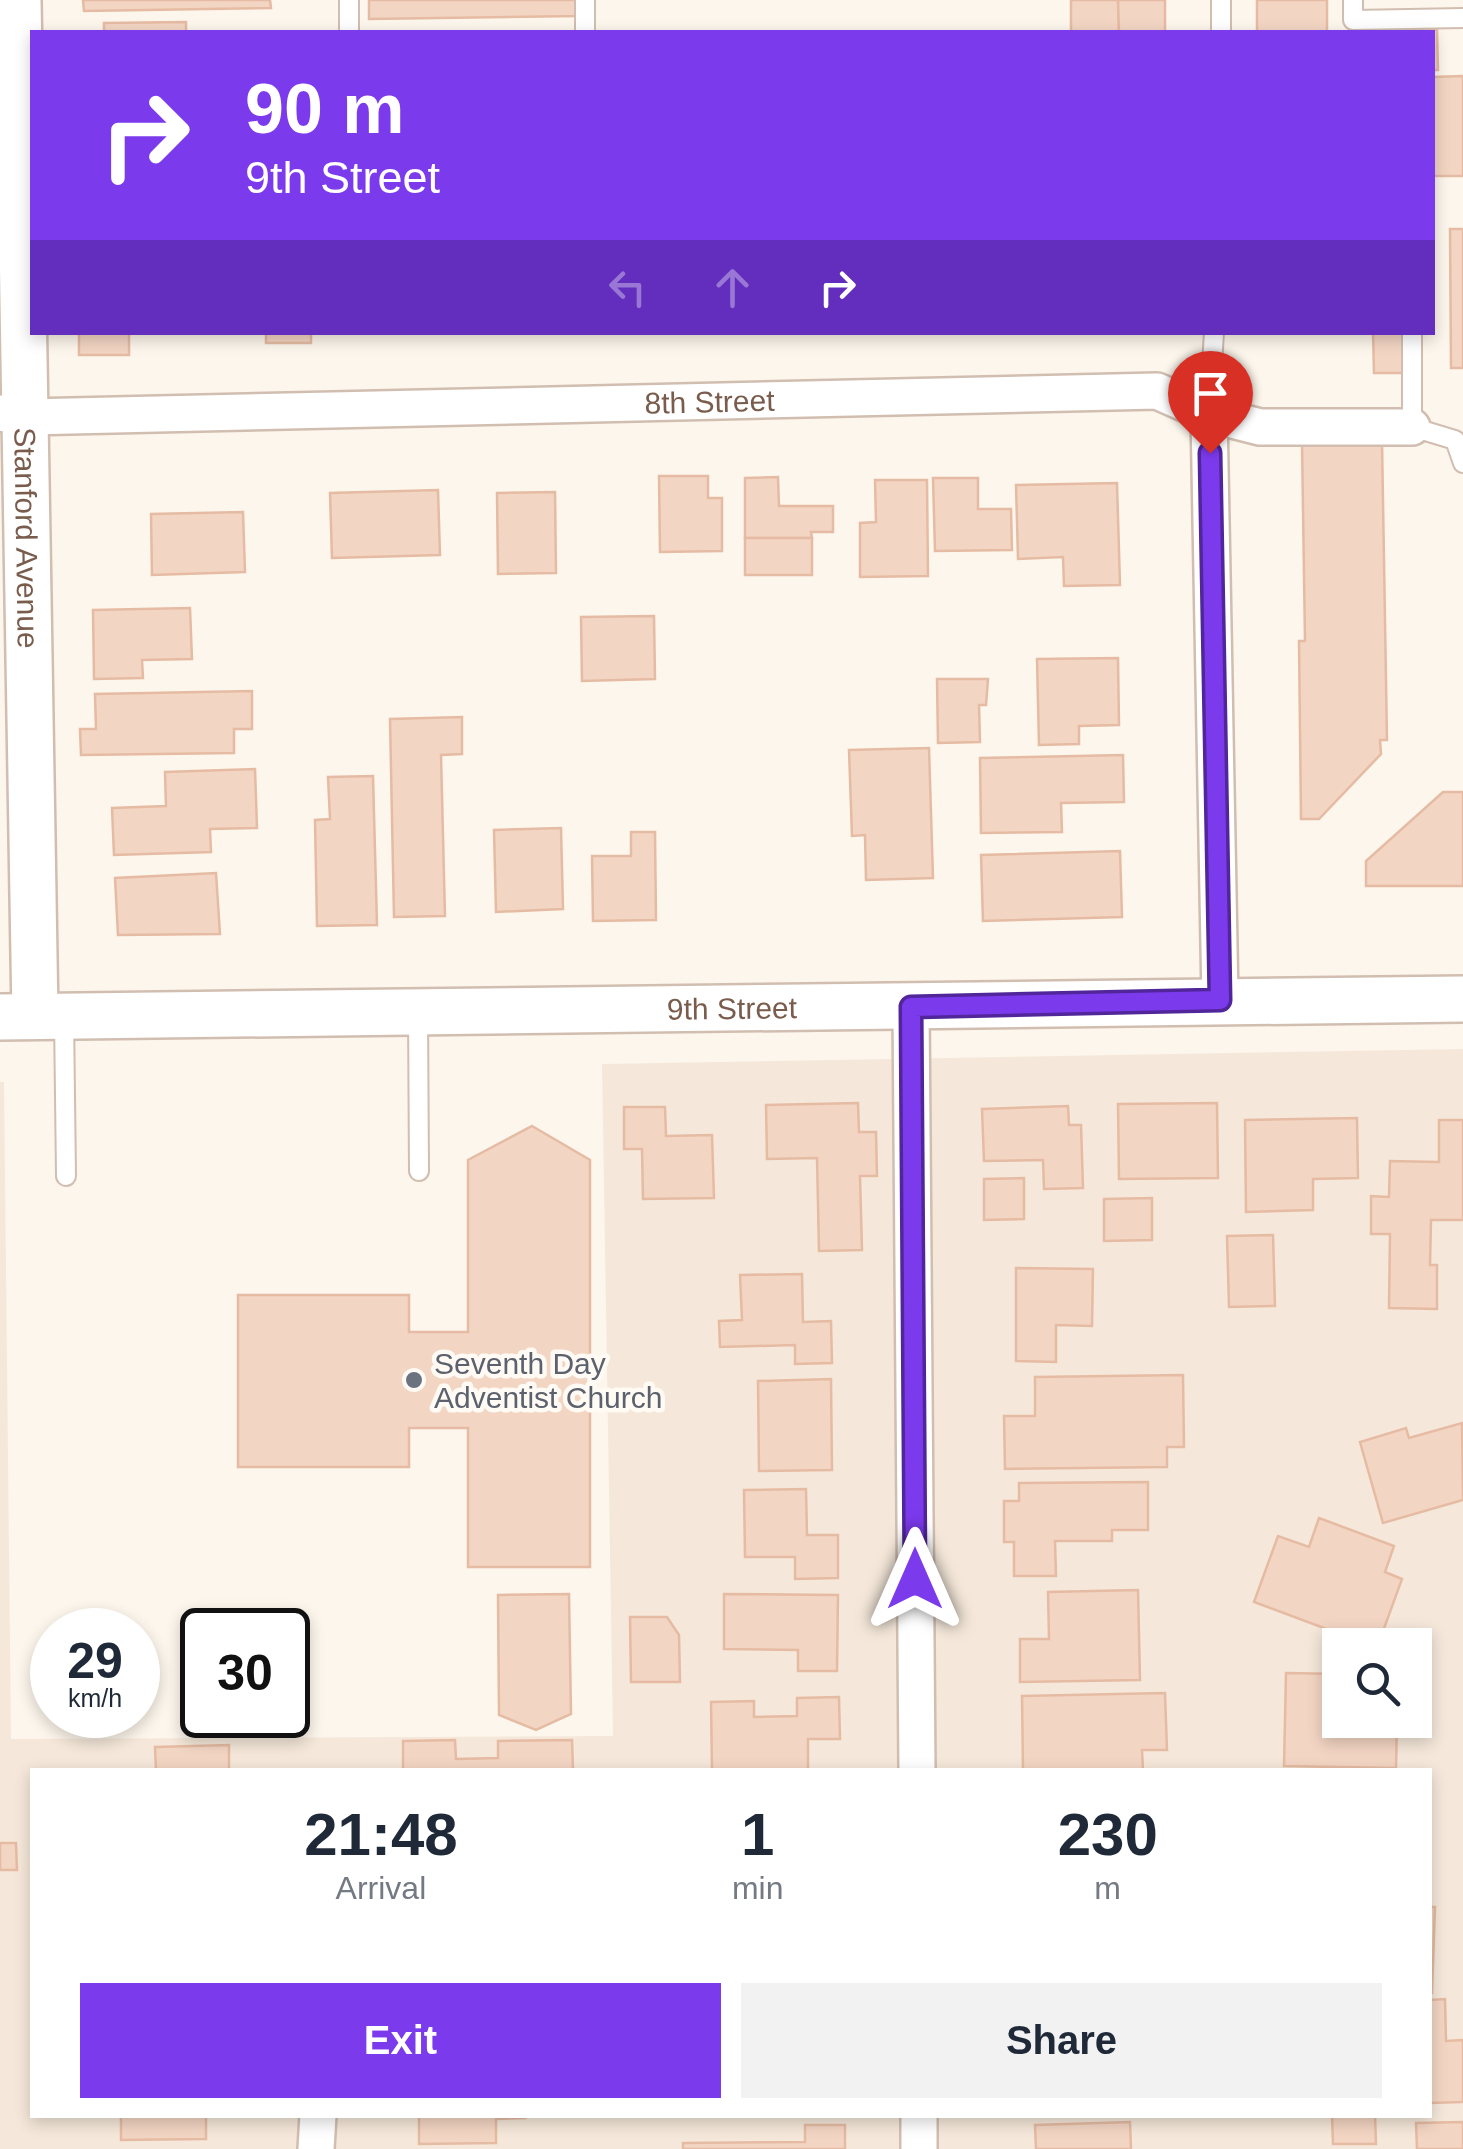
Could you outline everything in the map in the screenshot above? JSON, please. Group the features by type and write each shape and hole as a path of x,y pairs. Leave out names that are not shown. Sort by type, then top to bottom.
{"street":[{"name":"Stanford Avenue","path":"18,0 13,415 33,1016"},
{"name":"8th Street","path":"13,415 1157,391 1209,414 1260,427 1412,427"},
{"path":"1209,414 1220,1000"},
{"name":"9th Street","path":"33,1016 1463,999"},
{"path":"911,1007 916,1768"},
{"path":"316,2149 318,2118"},
{"path":"919,2118 919,2149"}],"lane":[{"path":"349,0 349,30"},
{"path":"585,0 585,30"},
{"path":"1221,0 1221,30"},
{"path":"1353,0 1354,20 1463,18"},
{"path":"1209,414 1214,335"},
{"path":"1412,335 1412,427 1455,440 1463,464"},
{"path":"418,1010 419,1171"},
{"path":"33,1016 66,1176"}],"shaded area":[{"path":"1463,1049 1463,2149 0,2149 0,1082 4,1082 11,1739 613,1736 602,1064"}],"building":[{"path":"83,0 270,0 271,8 84,11"},
{"path":"369,0 579,0 579,16 369,19"},
{"path":"1071,0 1118,0 1119,30 1071,30"},
{"path":"1118,0 1165,0 1165,30 1119,30"},
{"path":"1257,0 1327,0 1327,30 1257,30"},
{"path":"186,22 186,30 104,30 104,23"},
{"path":"1435,30 1437,30 1435,70"},
{"path":"1463,76 1463,176 1435,176 1435,77"},
{"path":"1450,229 1463,229 1463,368 1451,368"},
{"path":"79,335 129,335 129,355 79,355"},
{"path":"266,335 311,335 311,343 266,343"},
{"path":"1373,335 1403,335 1403,373 1374,373"},
{"path":"1382,441 1387,740 1380,740 1381,754 1319,819 1301,819 1299,641 1305,641 1302,442"},
{"path":"659,476 708,476 708,498 722,498 722,551 660,552"},
{"path":"778,477 779,506 833,506 833,532 811,532 812,538 745,538 745,478"},
{"path":"933,478 978,478 978,509 1011,509 1012,550 935,551"},
{"path":"875,480 927,480 928,576 860,577 860,523 876,522"},
{"path":"1117,483 1120,585 1064,586 1063,557 1018,559 1016,485"},
{"path":"438,490 440,555 332,558 330,493"},
{"path":"555,492 556,573 498,574 497,493"},
{"path":"243,512 245,572 152,575 151,514"},
{"path":"745,538 812,538 812,575 745,575"},
{"path":"190,608 192,659 142,660 143,678 94,679 93,610"},
{"path":"654,616 655,679 582,681 581,617"},
{"path":"1118,658 1119,725 1079,726 1079,744 1039,745 1037,659"},
{"path":"937,679 988,679 986,705 979,705 980,742 938,743"},
{"path":"252,691 252,729 234,729 234,753 81,755 80,729 96,729 95,694"},
{"path":"462,717 462,754 441,755 445,916 394,917 390,719"},
{"path":"929,748 933,878 866,880 865,835 852,836 849,750"},
{"path":"1123,755 1124,802 1061,803 1062,832 981,833 980,758"},
{"path":"255,769 257,828 210,829 211,852 114,855 112,808 166,806 165,772"},
{"path":"373,776 377,925 317,926 315,820 330,819 328,777"},
{"path":"1443,792 1463,792 1463,886 1366,886 1366,861"},
{"path":"561,828 563,909 496,912 494,830"},
{"path":"631,832 655,832 656,920 593,921 592,856 631,856"},
{"path":"1120,851 1122,917 983,921 981,855"},
{"path":"216,873 220,934 118,935 115,878"},
{"path":"858,1103 859,1132 876,1132 877,1176 860,1176 862,1250 819,1251 817,1158 767,1159 766,1105"},
{"path":"1217,1103 1218,1178 1119,1179 1118,1104"},
{"path":"1068,1106 1069,1125 1081,1125 1083,1188 1044,1189 1043,1160 984,1161 982,1109"},
{"path":"624,1107 665,1107 666,1136 712,1135 714,1198 643,1199 642,1149 624,1149"},
{"path":"1357,1118 1358,1178 1313,1179 1313,1210 1246,1212 1245,1120"},
{"path":"1439,1120 1463,1120 1463,1220 1431,1220 1430,1265 1437,1265 1437,1309 1389,1308 1390,1234 1371,1234 1371,1196 1389,1197 1390,1161 1439,1162"},
{"name":"Seventh Day Adventist Church","path":"532,1126 590,1160 590,1567 468,1567 468,1428 409,1428 409,1467 238,1467 238,1295 409,1295 409,1332 468,1332 468,1160"},
{"path":"1024,1178 1024,1219 984,1220 984,1179"},
{"path":"1152,1198 1152,1240 1104,1241 1104,1199"},
{"path":"1273,1235 1275,1306 1229,1307 1227,1236"},
{"path":"1016,1268 1093,1269 1092,1326 1056,1325 1056,1362 1016,1361"},
{"path":"802,1274 803,1322 831,1321 832,1363 795,1364 795,1345 720,1347 719,1321 742,1320 740,1275"},
{"path":"1183,1375 1184,1447 1167,1447 1167,1467 1005,1469 1004,1416 1035,1416 1035,1377"},
{"path":"831,1379 832,1470 759,1471 758,1381"},
{"path":"1462,1423 1463,1500 1383,1523 1360,1442 1406,1428 1409,1438"},
{"path":"1148,1482 1148,1530 1112,1530 1112,1541 1055,1541 1056,1576 1014,1576 1014,1542 1004,1542 1004,1501 1019,1501 1019,1483"},
{"path":"806,1489 807,1535 838,1535 838,1578 795,1579 795,1557 745,1557 744,1490"},
{"path":"1319,1518 1394,1546 1385,1572 1402,1579 1384,1628 1324,1628 1254,1602 1278,1536 1309,1547"},
{"path":"1138,1590 1140,1680 1020,1682 1020,1639 1049,1639 1048,1592"},
{"path":"569,1594 571,1714 536,1730 499,1715 498,1595"},
{"path":"724,1594 838,1595 837,1671 798,1671 798,1650 724,1649"},
{"path":"630,1617 667,1617 679,1635 680,1682 631,1682"},
{"path":"1286,1673 1322,1674 1322,1738 1397,1738 1396,1768 1284,1766"},
{"path":"1165,1693 1167,1750 1142,1750 1143,1768 1023,1768 1022,1696"},
{"path":"839,1697 840,1739 808,1739 808,1768 712,1768 711,1702 754,1701 754,1717 797,1716 797,1698"},
{"path":"455,1740 456,1759 498,1758 498,1741 572,1740 573,1768 403,1768 403,1741"},
{"path":"229,1745 229,1768 156,1768 155,1747"},
{"path":"0,1843 16,1843 17,1870 0,1870"},
{"path":"1432,1907 1435,1907 1432,1993"},
{"path":"1445,1999 1446,2041 1463,2040 1463,2102 1432,2103 1432,2000"},
{"path":"121,2118 206,2118 206,2139 121,2140"},
{"path":"419,2118 525,2118 496,2119 496,2143 419,2144"},
{"path":"1332,2118 1375,2118 1376,2144 1333,2144"},
{"path":"1130,2122 1131,2149 1036,2149 1035,2125"},
{"path":"1463,2122 1463,2149 1417,2149 1416,2123"},
{"path":"805,2125 845,2125 845,2149 683,2149 683,2143 805,2142"}],"place":[{"name":"Seventh Day Adventist Church","path":"414,1380"}],"route":[{"path":"915,1579 911,1007 1220,1000 1210,453"}]}
